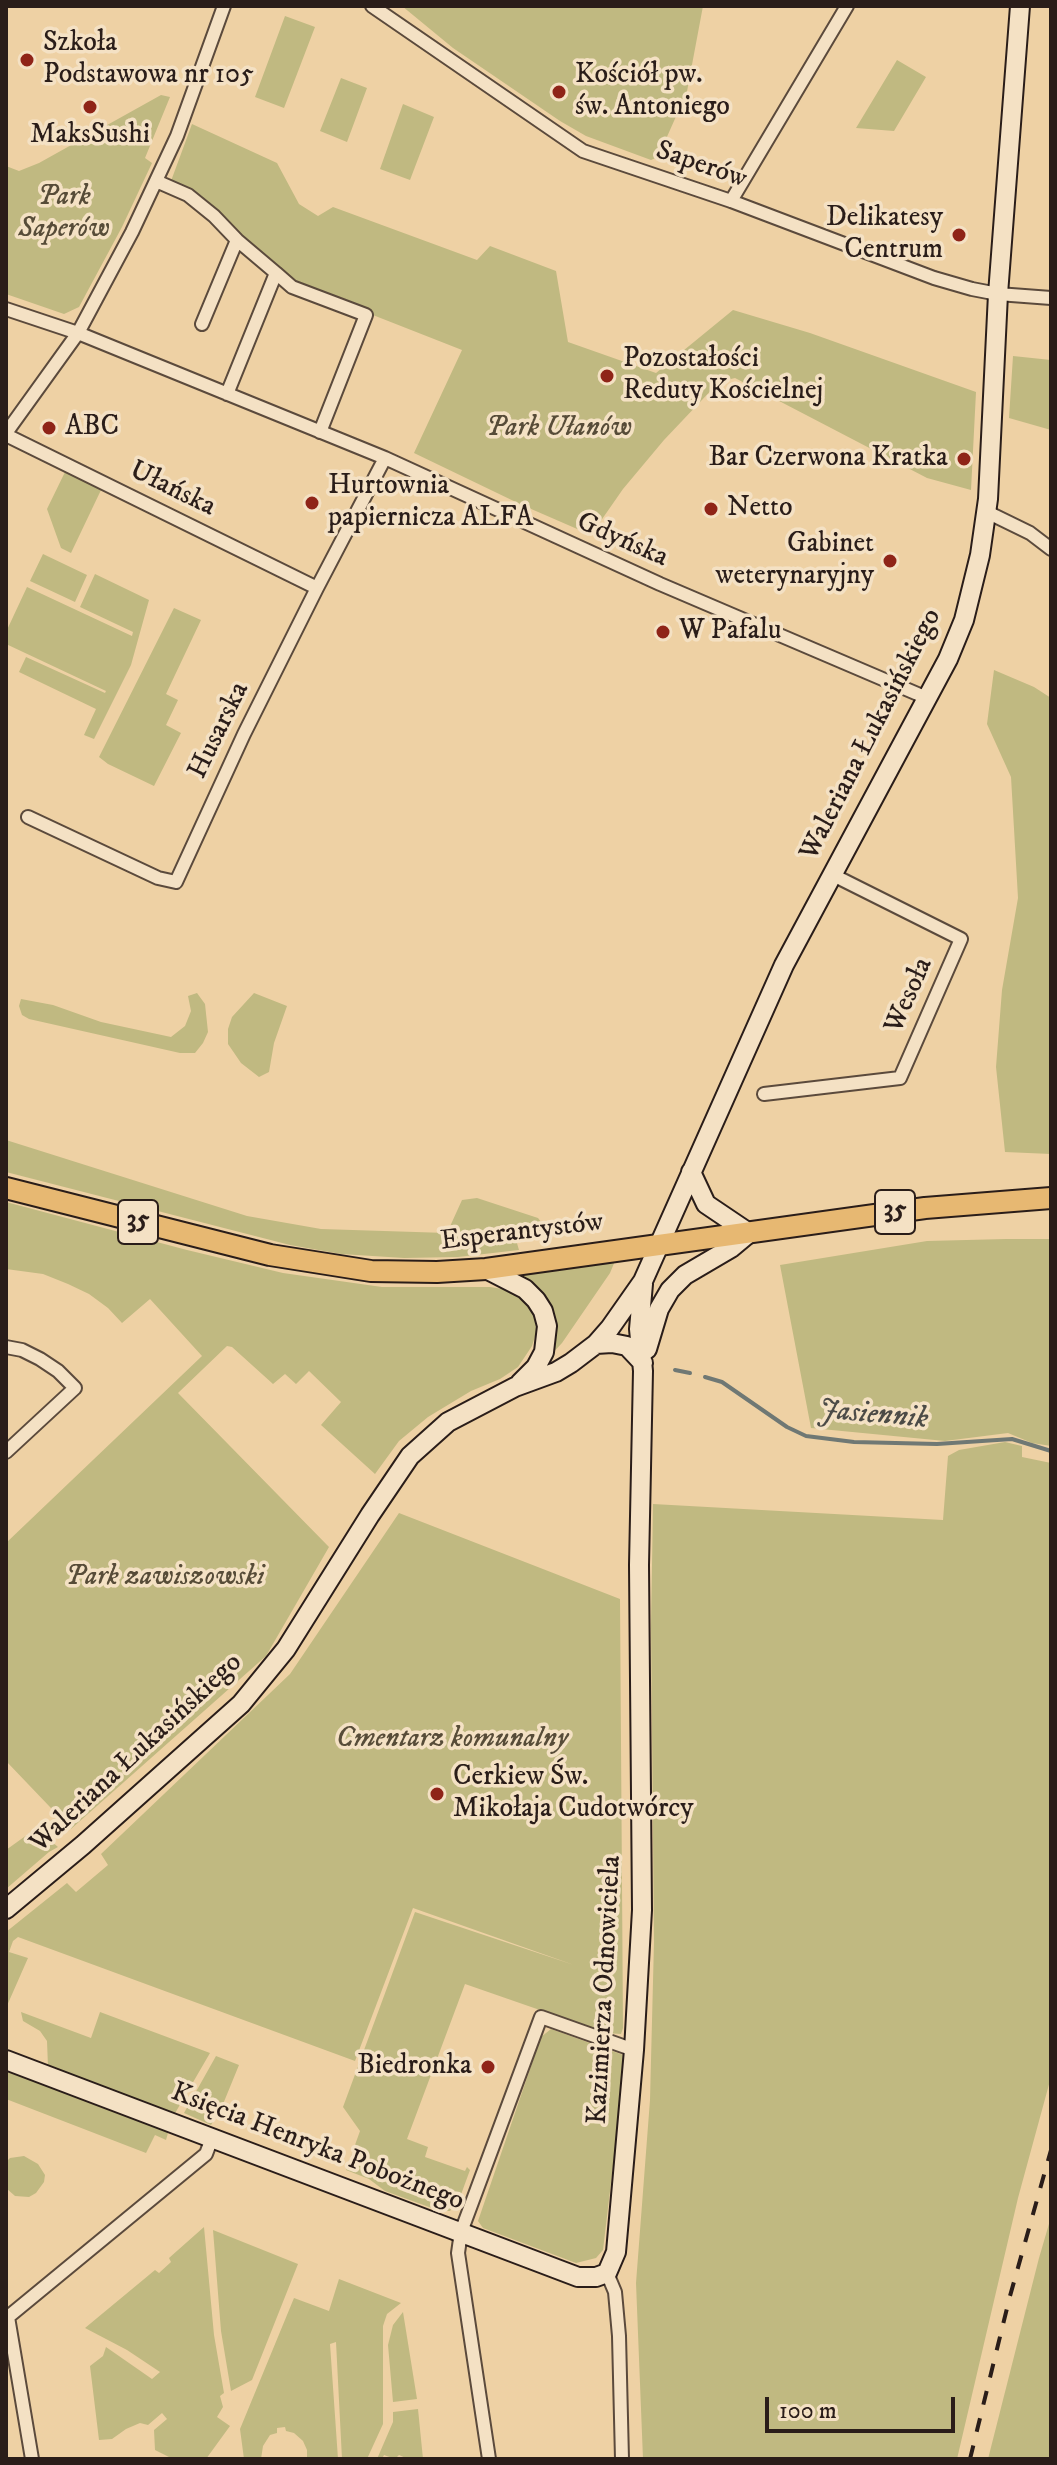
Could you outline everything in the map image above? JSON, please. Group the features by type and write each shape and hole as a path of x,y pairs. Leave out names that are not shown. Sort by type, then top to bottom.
{"main road":[{"name":"Esperantystów","path":"6,1188 229,1245 314,1263 400,1272 460,1272 925,1208 1051,1198"}],"street":[{"path":"6,434 78,333 132,232 177,136 224,6"},
{"name":"Saperów","path":"372,6 583,151 731,201 934,278 998,294 1051,298"},
{"path":"731,201 847,6"},
{"name":"Waleriana Łukasińskiego","path":"6,1909 241,1704 286,1649 410,1456 448,1422 515,1387 556,1372 596,1344 619,1318 643,1281 784,965 948,659 964,620 987,512 998,294 1020,6"},
{"path":"156,181 188,195 292,287 366,315 320,432"},
{"path":"202,324 237,240"},
{"path":"227,394 276,273"},
{"name":"Gdyńska","path":"6,309 78,333 385,458 660,584 927,698"},
{"name":"Ułańska","path":"6,434 317,588"},
{"name":"Husarska","path":"28,817 158,878 176,882 244,734 385,458"},
{"path":"987,512 1030,533 1051,549"},
{"name":"Wesoła","path":"764,1094 900,1078 961,939 833,875"},
{"path":"643,1363 653,1324 670,1290 685,1275 731,1248 749,1233 706,1204 691,1172"},
{"name":"Waleriana Łukasińskiego","path":"486,1269 525,1289 543,1311 547,1326 544,1352 536,1367 515,1387"},
{"name":"Kazimierza Odnowiciela","path":"622,2459 619,2336 615,2292 607,2273 616,2252 634,2050 642,1910 639,1565 643,1363 639,1329 643,1281"},
{"path":"596,1344 627,1346 643,1363"},
{"path":"6,1347 22,1350 40,1359 75,1388 6,1452"},
{"path":"489,2459 458,2253 461,2232 541,2017 634,2050"},
{"name":"Księcia Henryka Pobożnego","path":"7,2060 578,2277 596,2277 607,2273"},
{"path":"32,2459 7,2317 206,2154 212,2138"}],"green space":[{"path":"402,6 703,6 685,102 658,157 651,160 586,136 560,121 453,48"},
{"path":"285,16 315,27 284,108 255,97"},
{"path":"897,60 926,77 894,131 856,128"},
{"path":"341,78 367,88 347,142 320,131"},
{"name":"Park Saperów","path":"161,95 170,97 145,158 152,163 79,307 64,314 6,294 6,166 19,171 39,163"},
{"path":"403,104 434,117 410,180 380,169"},
{"name":"Park Ułanów","path":"192,124 277,163 299,204 318,216 333,207 477,260 490,246 556,271 568,342 656,373 733,310 810,333 976,392 971,490 927,478 735,378 719,382 664,440 623,489 591,535 522,505 414,453 462,350 299,286 189,189 171,181"},
{"path":"1013,356 1051,360 1051,430 1009,418"},
{"path":"65,472 101,490 71,553 61,548 47,509"},
{"path":"43,554 87,575 75,602 30,581"},
{"path":"95,574 149,600 131,665 94,739 84,735 96,709 19,672 26,657 106,691 6,644 6,632 27,587 132,636 133,632 80,607"},
{"path":"174,608 201,620 166,694 178,700 166,725 181,733 154,786 99,757"},
{"path":"994,670 1051,698 1051,1154 1005,1152 996,1067 1002,990 1018,898 1011,777 987,724"},
{"path":"197,993 205,1004 208,1032 195,1053 180,1053 29,1019 22,1015 19,1006 21,999 53,1005 101,1022 171,1037 185,1026 191,1011 188,996"},
{"path":"254,993 287,1006 274,1043 269,1072 259,1077 241,1063 228,1044 232,1017"},
{"path":"6,1140 247,1216 321,1229 447,1233 462,1200 477,1198 538,1218 550,1234 514,1233 519,1250 458,1257 341,1254 290,1245 6,1172"},
{"name":"Park zawiszowski","path":"6,1202 283,1273 382,1287 490,1287 509,1290 531,1308 536,1317 532,1346 518,1367 428,1417 399,1441 375,1474 321,1425 341,1402 309,1371 296,1384 285,1374 273,1384 232,1347 227,1346 178,1393 329,1547 266,1656 71,1829 6,1761 6,1543 202,1356 150,1299 122,1323 89,1294 68,1284 43,1274 6,1269"},
{"path":"1051,1239 1051,1446 1032,1443 1008,1433 945,1441 811,1428 780,1265 927,1241"},
{"path":"615,1261 562,1343 549,1357 553,1342 512,1275"},
{"path":"1005,1442 1022,1446 1022,1457 1051,1463 1051,2077 1018,2198 957,2459 643,2459 636,2283 650,2100 654,1942 653,1504 943,1520 948,1456 959,1450"},
{"name":"Cmentarz komunalny","path":"399,1513 620,1599 623,2028 621,2034 606,2033 465,1984 407,2139 428,2147 425,2157 470,2170 459,2200 450,2211 440,2211 385,2191 369,2179 346,2170 360,2131 343,2107 415,1912 574,1965 413,1908 355,2061 18,1937 9,1952 28,1958 6,2008 6,1932 67,1883 76,1892 108,1865 101,1854 290,1674"},
{"path":"31,1832 44,1835 58,1847 6,1889 6,1850"},
{"path":"21,2012 91,2038 100,2012 210,2053 174,2115 48,2067 47,2041 40,2031 23,2021"},
{"path":"551,2029 626,2056 603,2250 596,2258 576,2263 483,2228 478,2221 541,2037"},
{"path":"216,2056 239,2065 211,2125 184,2113"},
{"path":"6,2068 166,2130 166,2140 155,2135 146,2153 6,2099"},
{"path":"24,2156 38,2164 45,2175 36,2193 29,2197 15,2196 6,2188 6,2162 10,2158"},
{"path":"1051,2217 1051,2459 988,2459 1039,2258"},
{"path":"204,2227 214,2335 224,2393 220,2396 223,2407 217,2417 230,2426 206,2459 173,2459 155,2450 154,2430 167,2419 162,2413 148,2425 140,2423 112,2439 99,2440 90,2366 103,2356 106,2347 152,2379 160,2372 85,2328 155,2270 159,2273 171,2262 169,2258"},
{"path":"213,2230 298,2264 252,2380 231,2391 221,2331"},
{"path":"339,2279 401,2303 387,2314 383,2326 383,2424 367,2459 342,2459 336,2342 330,2344 338,2459 307,2459 303,2441 286,2431 285,2427 277,2428 277,2433 270,2435 263,2446 261,2459 244,2459 240,2429 294,2298 329,2311"},
{"path":"403,2312 417,2399 393,2402 388,2345 393,2325"},
{"path":"418,2409 423,2459 408,2459 399,2455 395,2459 384,2455 382,2459 377,2459 393,2422 393,2412"}],"waterway":[{"name":"Jasiennik","path":"675,1370 690,1373"},
{"name":"Jasiennik","path":"705,1377 722,1382 787,1427 806,1436 854,1442 937,1444 1012,1439 1051,1451"}],"railway":[{"path":"970,2459 1010,2296 1051,2150"}],"place":[{"name":"Szkoła Podstawowa nr 105","path":"27,60"},
{"name":"Kościół pw. św. Antoniego","path":"559,92"},
{"name":"MaksSushi","path":"90,107"},
{"name":"Delikatesy Centrum","path":"959,235"},
{"name":"Pozostałości Reduty Kościelnej","path":"607,376"},
{"name":"ABC","path":"49,428"},
{"name":"Bar Czerwona Kratka","path":"964,459"},
{"name":"Hurtownia papiernicza ALFA","path":"312,503"},
{"name":"Netto","path":"711,509"},
{"name":"Gabinet weterynaryjny","path":"890,561"},
{"name":"W Pafalu","path":"663,632"},
{"name":"Cerkiew Św. Mikołaja Cudotwórcy","path":"437,1794"},
{"name":"Biedronka","path":"488,2067"}]}
